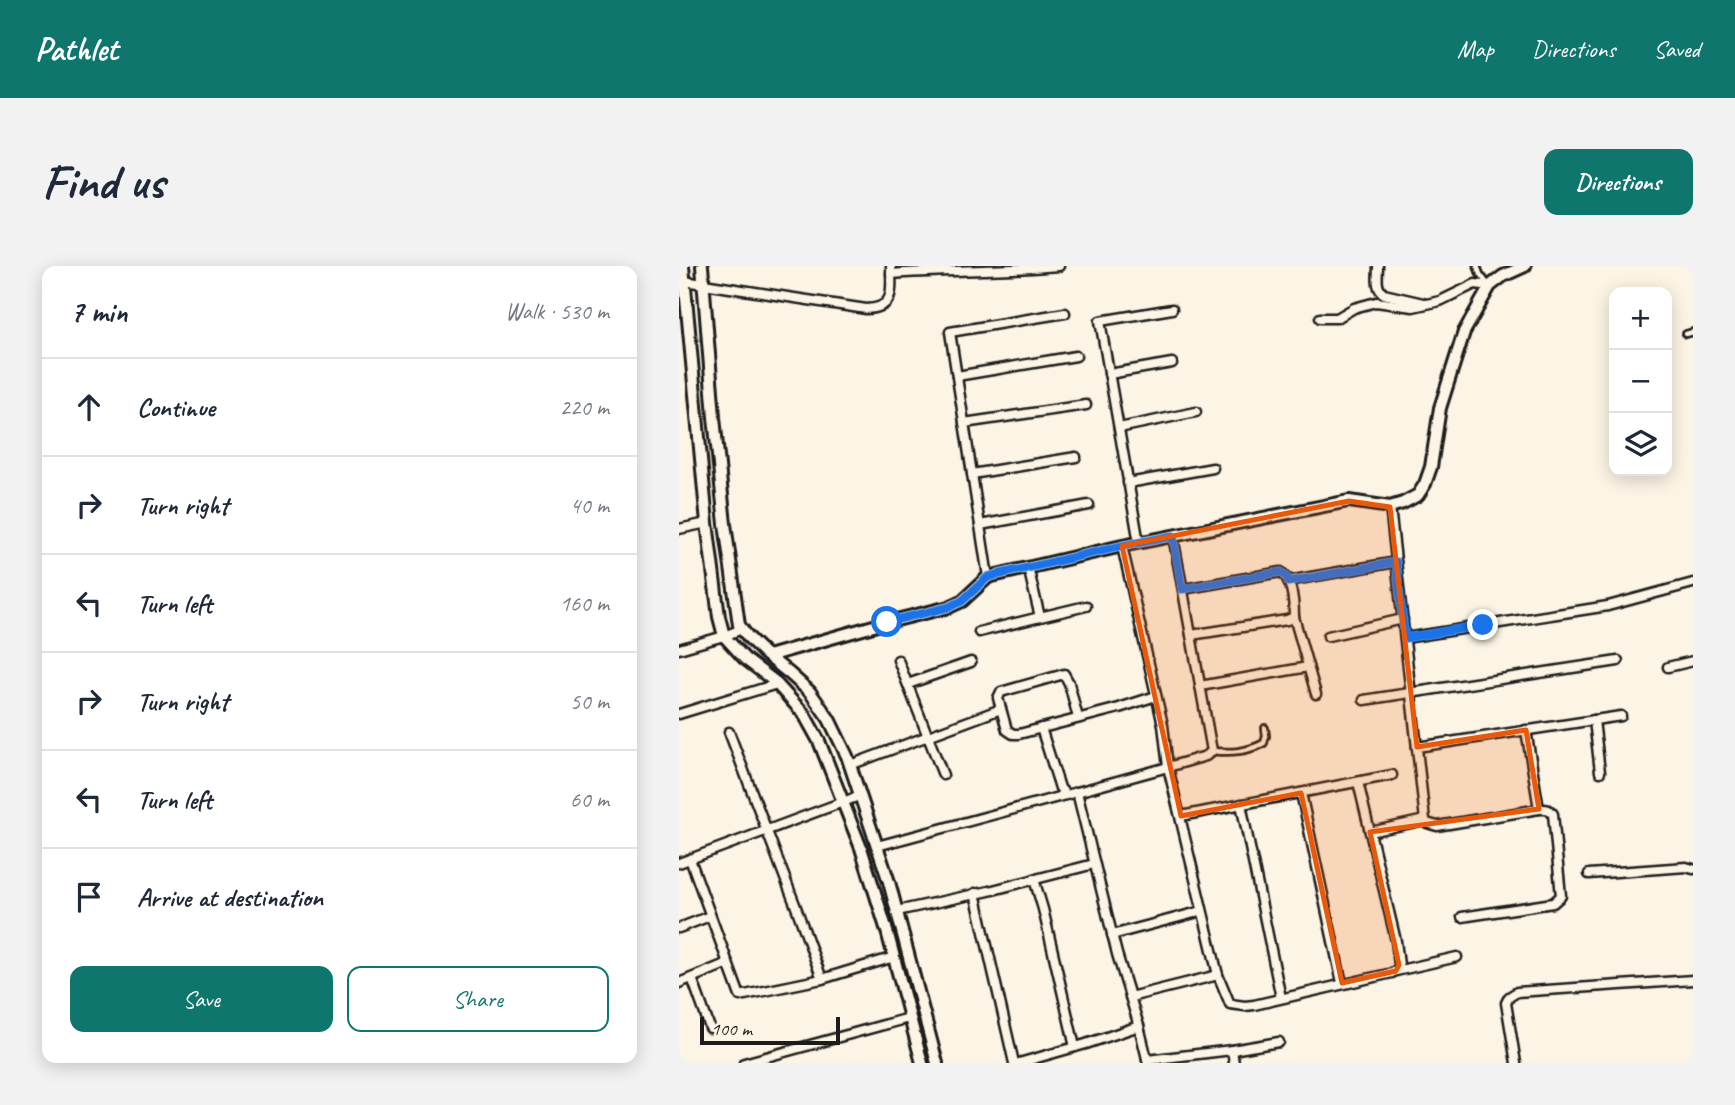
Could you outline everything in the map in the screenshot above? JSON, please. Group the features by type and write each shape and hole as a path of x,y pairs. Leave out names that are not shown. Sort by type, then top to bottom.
{"street":[{"path":"683,266 684,330 719,617 724,636 745,659 777,684 804,714 820,741 865,860 922,1063"},
{"path":"702,266 710,379 739,625 768,656 810,692 829,719 847,756 897,911 937,1063"},
{"path":"684,281 877,309 888,302 891,296 891,270 1059,266"},
{"path":"1378,266 1378,288 1381,291 1426,304"},
{"path":"768,656 949,607 962,601 988,577 1028,567 1349,501 1390,507 1403,503 1418,495 1425,484 1431,467 1440,408 1464,332 1490,286 1503,276 1525,266"},
{"path":"1320,317 1337,318 1353,308 1376,302 1413,307 1440,301 1475,284 1490,286"},
{"path":"1139,543 1100,321 1172,309"},
{"path":"988,577 950,332 1065,313"},
{"path":"957,376 1076,356"},
{"path":"1109,374 1172,363"},
{"path":"964,423 1086,405"},
{"path":"1119,428 1196,411"},
{"path":"972,474 1076,457"},
{"path":"1128,483 1213,468"},
{"path":"980,524 1089,505"},
{"path":"1390,507 1425,820 1437,826 1548,809 1553,814 1561,895 1553,903 1462,917"},
{"path":"679,529 707,523"},
{"path":"877,846 1206,756 1212,751 1173,536"},
{"path":"1122,546 1163,725 1168,766 1217,975 1230,1004 1245,1006 1457,957"},
{"path":"1288,582 1396,562"},
{"path":"1028,567 1040,617"},
{"path":"1182,589 1281,572 1287,577 1294,604 1294,617 1316,694"},
{"path":"1405,638 1608,606 1693,583"},
{"path":"979,632 1086,606"},
{"path":"1191,635 1294,617"},
{"path":"1328,636 1403,619"},
{"path":"679,649 742,629"},
{"path":"898,660 943,775"},
{"path":"1364,700 1618,661"},
{"path":"1668,667 1693,661"},
{"path":"908,684 971,662"},
{"path":"1200,686 1308,667"},
{"path":"1078,718 1067,679 1061,674 1001,692 998,698 1007,730 1013,734 1041,728 1078,718 1156,696"},
{"path":"679,714 777,684"},
{"path":"849,765 1001,709"},
{"path":"1417,747 1621,716"},
{"path":"1594,720 1600,772"},
{"path":"1041,728 1061,788 1066,795"},
{"path":"1526,730 1539,810"},
{"path":"729,732 822,979"},
{"path":"1181,816 1392,775"},
{"path":"1358,782 1396,941 1399,965 1396,971"},
{"path":"1077,792 1147,1062 1279,1042"},
{"path":"1301,793 1342,983"},
{"path":"679,863 859,796"},
{"path":"1241,804 1282,998"},
{"path":"1370,832 1425,820"},
{"path":"690,859 740,996 822,979 894,957"},
{"path":"897,911 1094,864"},
{"path":"1589,874 1686,867 1693,869"},
{"path":"1034,879 1075,1047"},
{"path":"975,893 1016,1063 1139,1026"},
{"path":"1112,935 1202,911"},
{"path":"679,928 710,916"},
{"path":"679,983 728,963"},
{"path":"1130,997 1217,975"},
{"path":"692,978 710,1028"},
{"path":"1516,1063 1506,1003 1509,997 1517,992 1693,980"},
{"path":"744,1063 909,1018"},
{"path":"1232,1050 1234,1063"}],"lane":[{"path":"1477,266 1490,286"},
{"path":"1686,334 1693,332"},
{"path":"1212,751 1236,752 1258,746 1264,743 1265,728"}],"highlighted area":[{"path":"1349,501 1390,507 1417,747 1526,730 1539,809 1370,832 1399,965 1396,971 1342,983 1301,793 1181,816 1122,546"}],"route":[{"path":"887,622 949,607 962,601 988,577 1173,536 1182,589 1281,572 1288,582 1396,562 1405,638 1483,625"}]}
